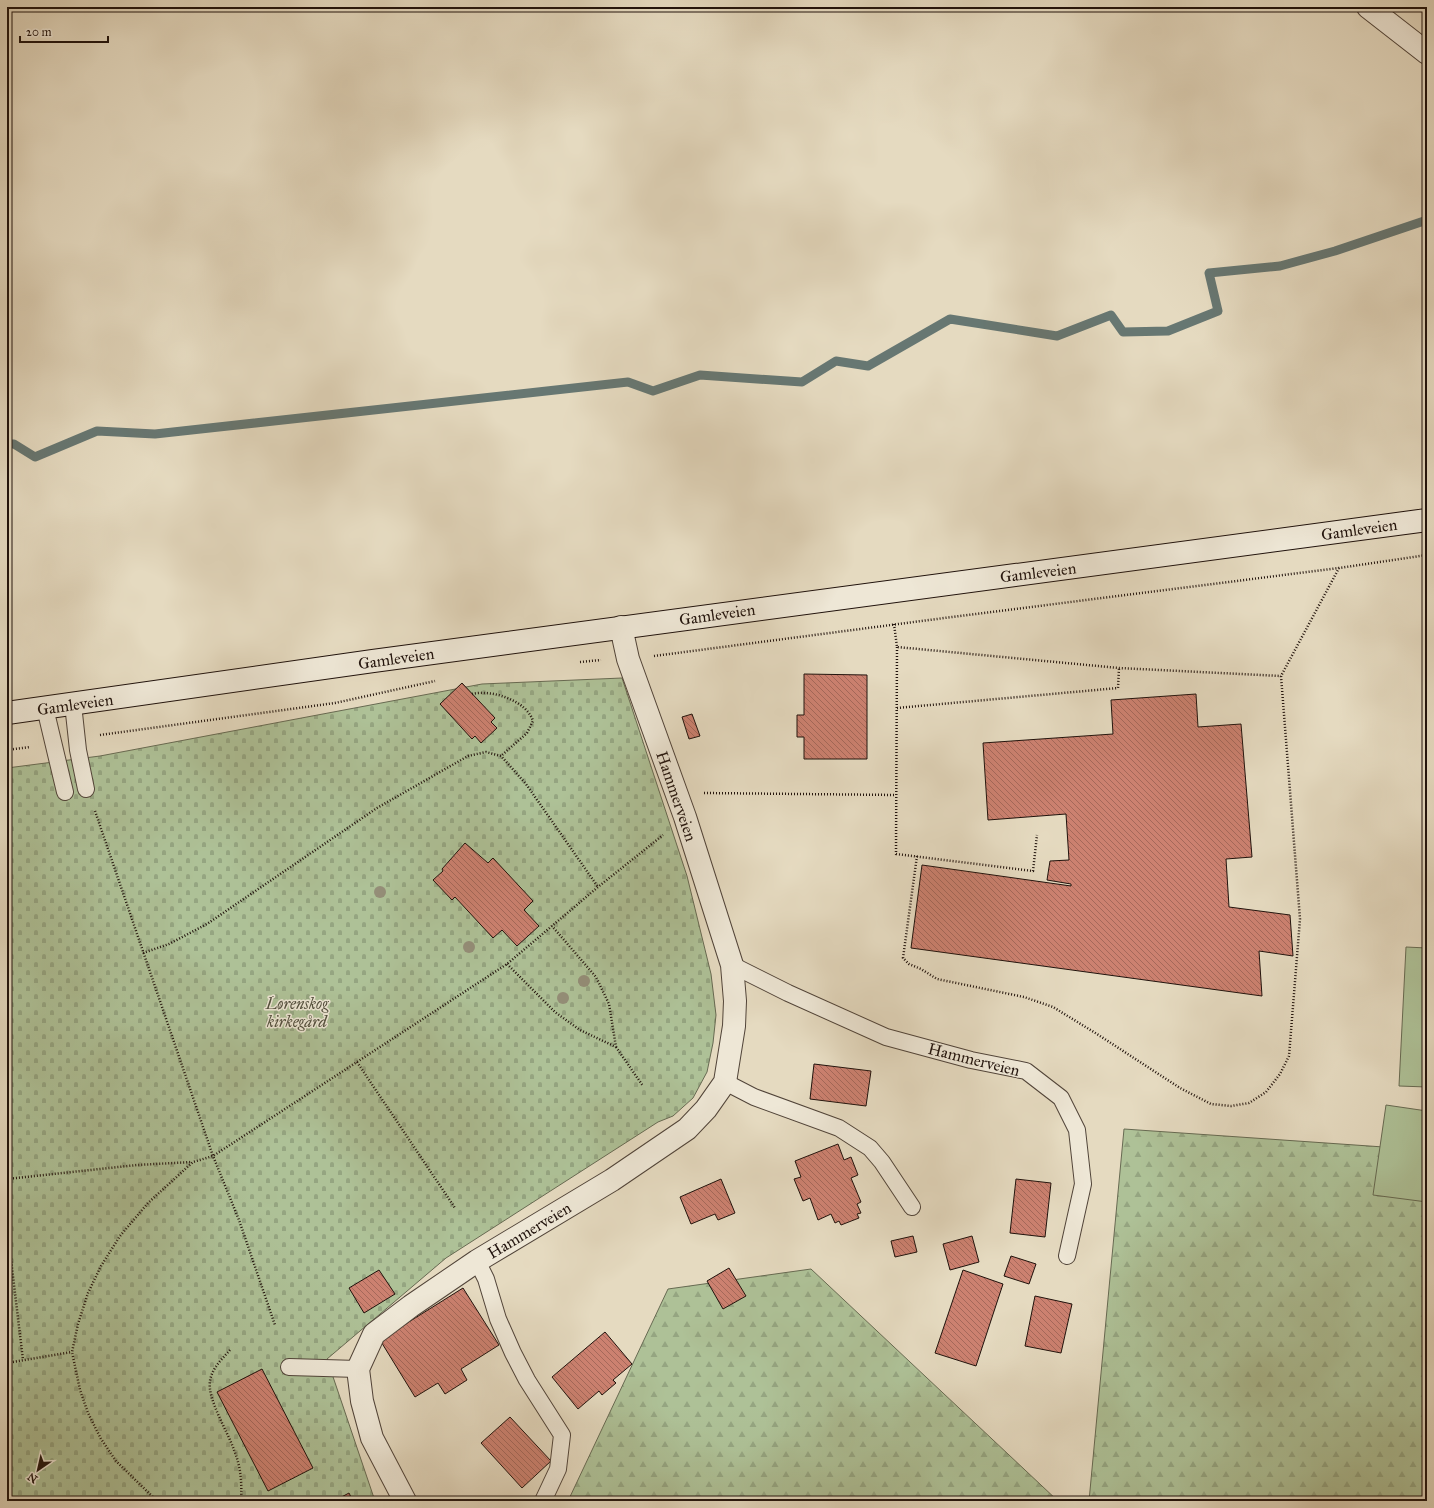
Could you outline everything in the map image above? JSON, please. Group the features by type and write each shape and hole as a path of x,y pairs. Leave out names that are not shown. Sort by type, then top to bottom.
{"main road":[{"path":"1368,7 1427,53"},
{"name":"Gamleveien","path":"7,714 373,661 1427,520"},
{"name":"Hammerveien","path":"358,1369 374,1334 411,1306 477,1261 612,1180 687,1129 706,1110 725,1082 734,1026 735,1001 732,965 685,817 628,659 621,628"},
{"path":"358,1369 362,1401 372,1438 405,1501"}],"lane":[{"path":"73,704 76,739 86,789"},
{"path":"45,708 65,792"},
{"name":"Hammerveien","path":"732,965 788,993 886,1037 971,1060 1026,1071 1061,1098 1077,1130 1083,1184 1068,1256"},
{"path":"725,1082 754,1097 839,1128 870,1148 882,1162 912,1207"},
{"path":"477,1261 486,1279 498,1319 526,1380 562,1436 558,1469 543,1501"},
{"path":"289,1367 358,1369"}],"path":[{"path":"579,662 628,659 694,652 894,624 1339,568 1427,555"},
{"path":"917,856 903,958 909,964 922,969 937,979 1024,997 1053,1007 1180,1088 1211,1104 1232,1106 1249,1103 1266,1092 1280,1074 1289,1056 1300,919 1281,676 1339,568"},
{"path":"894,624 897,647 896,854 1034,871 1037,835"},
{"path":"897,647 1119,668 1281,676"},
{"path":"897,708 1118,688 1119,668"},
{"path":"76,739 335,703 441,679"},
{"path":"472,694 487,693 503,696 526,708 531,714 533,721 527,733 501,756"},
{"path":"7,750 53,743"},
{"path":"143,953 169,944 207,924 377,808 468,756 486,752 501,756 526,784 598,887"},
{"path":"86,789 97,816 213,1156 240,1220 275,1325"},
{"path":"676,793 896,795"},
{"path":"7,1179 137,1165 193,1162 213,1156 507,964 598,887 685,817"},
{"path":"552,926 596,977 608,1004 616,1047 643,1086"},
{"path":"507,964 555,1012 580,1030 616,1047"},
{"path":"357,1062 455,1208"},
{"path":"157,1501 116,1461 101,1440 88,1413 80,1390 72,1352 78,1324 88,1293 101,1266 120,1236 148,1203 193,1162"},
{"path":"7,1226 22,1360"},
{"path":"230,1350 214,1368 210,1381 211,1395 235,1451 242,1480 241,1501"},
{"path":"7,1363 72,1352"}],"green space":[{"name":"Lørenskog kirkegård","path":"622,678 687,876 711,974 716,1015 713,1043 707,1072 693,1098 673,1116 658,1122 446,1258 327,1359 375,1501 7,1501 7,768 100,756 482,684"},
{"path":"1406,947 1427,948 1427,1087 1399,1086"},
{"path":"1386,1105 1427,1111 1427,1202 1373,1195"},
{"path":"1124,1129 1398,1148 1427,1147 1427,1501 1089,1501"},
{"path":"811,1269 1058,1501 568,1501 668,1289"}],"building":[{"path":"804,674 867,675 867,759 804,759 804,737 797,737 797,715 804,715"},
{"path":"462,683 495,718 491,722 497,728 481,743 475,736 472,739 440,704"},
{"path":"1196,694 1198,727 1241,724 1252,857 1226,859 1229,907 1290,915 1293,956 1259,951 1262,996 911,948 922,865 1071,886 1071,884 1047,880 1050,861 1069,860 1066,814 988,820 983,743 1113,734 1111,700"},
{"path":"692,714 700,736 689,739 682,717"},
{"path":"465,843 488,863 493,858 533,901 524,910 539,926 517,946 502,930 493,938 455,897 452,900 433,880 443,871 442,869"},
{"path":"814,1064 871,1071 866,1106 810,1099"},
{"path":"838,1144 844,1160 851,1157 858,1175 851,1178 861,1202 857,1204 861,1213 857,1214 859,1218 841,1225 839,1221 835,1223 831,1214 818,1220 810,1198 803,1201 794,1179 801,1177 795,1161"},
{"path":"721,1179 735,1213 718,1220 715,1214 691,1224 680,1197"},
{"path":"1016,1179 1051,1183 1045,1237 1010,1233"},
{"path":"913,1236 917,1252 895,1257 891,1241"},
{"path":"972,1236 979,1262 950,1270 943,1244"},
{"path":"1011,1256 1036,1264 1029,1284 1004,1276"},
{"path":"729,1268 746,1296 723,1309 707,1281"},
{"path":"379,1270 395,1294 364,1313 349,1288"},
{"path":"963,1270 1003,1284 976,1366 935,1353"},
{"path":"463,1288 499,1345 461,1369 467,1380 445,1394 438,1383 415,1397 380,1340"},
{"path":"1035,1296 1072,1304 1061,1353 1025,1346"},
{"path":"605,1332 632,1364 613,1380 616,1383 602,1395 599,1391 578,1409 552,1377"},
{"path":"262,1369 313,1468 268,1491 217,1392"},
{"path":"510,1417 551,1461 522,1488 481,1443"},
{"path":"349,1493 353,1501 334,1501"}],"waterway":[{"path":"7,444 14,444 35,457 97,431 155,434 628,382 653,391 700,375 802,382 836,361 868,366 950,319 1057,336 1111,315 1123,332 1168,331 1218,311 1209,273 1280,266 1335,251 1427,220"}]}
